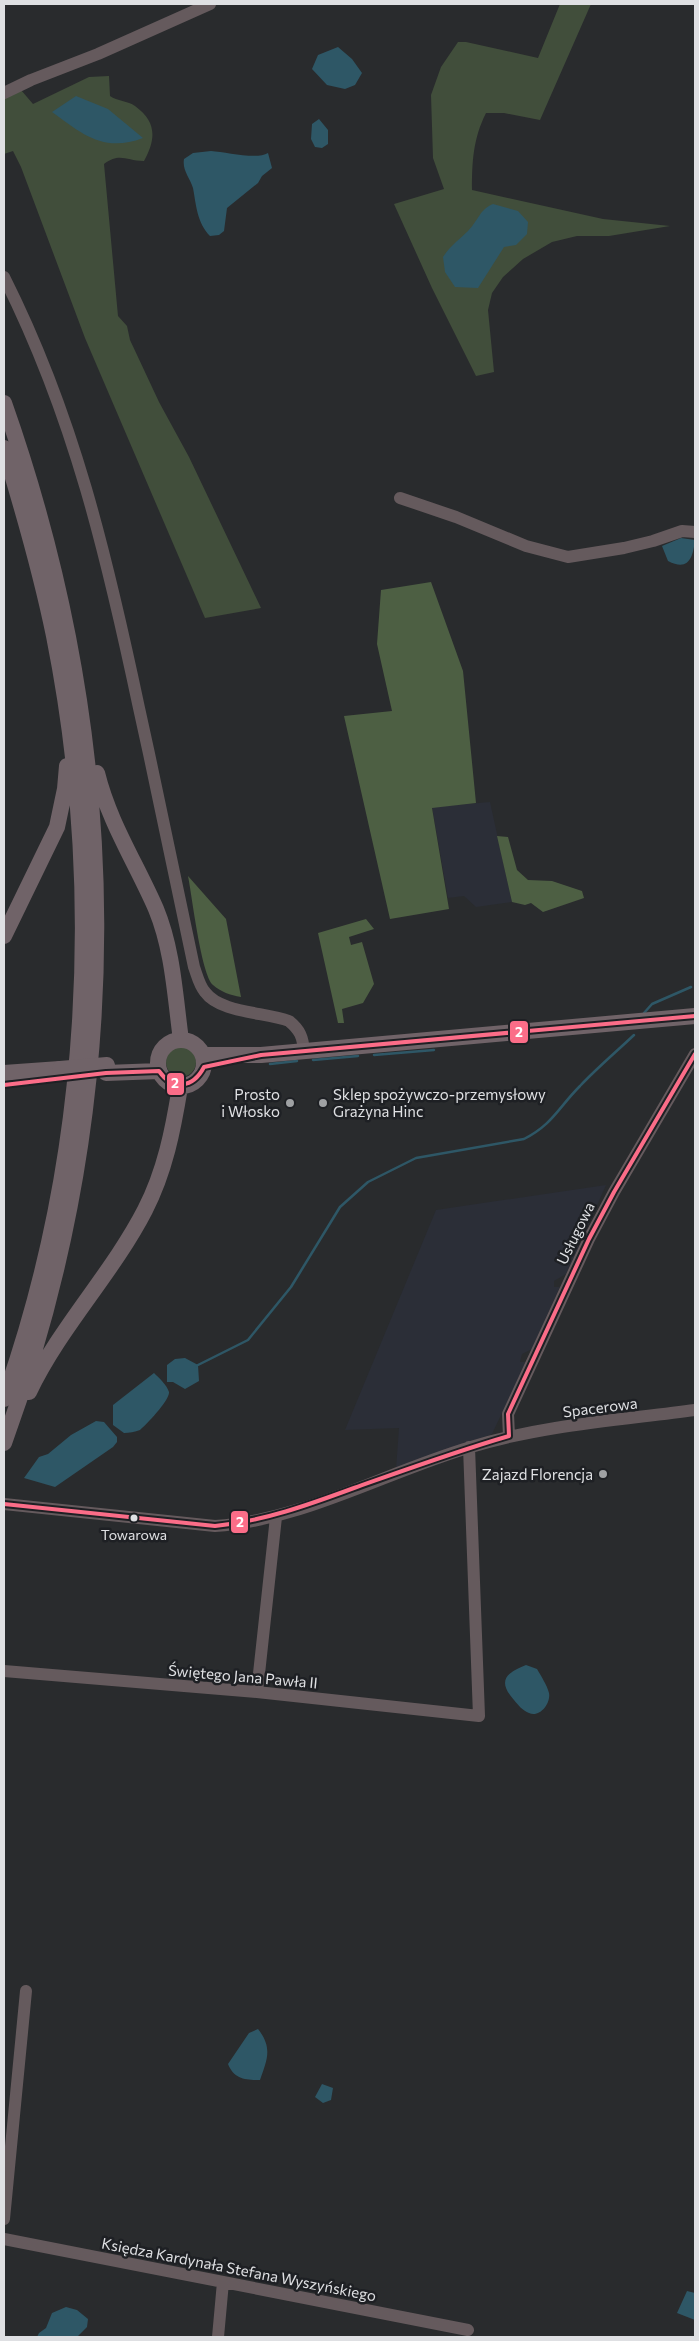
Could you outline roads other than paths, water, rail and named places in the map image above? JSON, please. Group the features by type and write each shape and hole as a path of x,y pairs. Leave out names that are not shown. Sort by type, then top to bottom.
{"main road":[{"path":"4,403 44,531 63,609 75,718 83,935 80,1023 72,1106 53,1220 26,1331 4,1400"},
{"path":"4,448 30,534 90,786 96,866 96,980 90,1067 77,1168 67,1222 36,1346 4,1443"},
{"path":"4,936 57,827 65,789 75,718"},
{"path":"75,718 108,808 156,910 166,943 181,1040"},
{"path":"203,1061 695,1016"},
{"path":"181,1040 194,1044 203,1061 198,1079 193,1083 180,1086 167,1082 158,1064 164,1047 169,1043 181,1040"},
{"path":"4,1073 59,1073 158,1064"},
{"path":"4,1084 59,1073"},
{"path":"15,1412 24,1404 44,1365 144,1211 161,1175 168,1150 180,1086"}],"street":[{"path":"4,93 210,4"},
{"path":"4,277 52,386 79,461 98,526 119,609 194,967 200,984 205,993 220,1004 289,1021 302,1036 304,1052"},
{"path":"400,498 456,517 526,546 568,557 624,548 682,532 695,532"},
{"name":"Usługowa","path":"509,1436 508,1414 590,1239 614,1192 695,1054"},
{"name":"Spacerowa","path":"509,1436 695,1410"},
{"path":"4,1504 215,1526 238,1525 276,1517 469,1447 509,1436"},
{"name":"Świętego Jana Pawła II","path":"4,1671 257,1692 479,1716 469,1447"},
{"path":"257,1692 276,1517"},
{"path":"4,2219 26,1991"},
{"name":"Księdza Kardynała Stefana Wyszyńskiego","path":"4,2239 468,2330"},
{"path":"218,2337 223,2282"}],"water":[{"path":"338,47 352,59 362,73 355,85 345,89 327,85 312,69 318,55"},
{"path":"76,96 108,109 143,138 117,143 94,139 52,112"},
{"path":"319,119 328,130 328,144 322,148 315,147 311,139 312,124"},
{"path":"211,151 249,156 268,153 272,168 262,176 258,183 227,208 224,231 219,235 210,236 202,225 196,207 193,188 185,170 184,159 193,153"},
{"path":"493,204 518,211 528,222 527,234 516,245 504,247 478,288 455,287 445,272 443,257 468,231 482,212"},
{"path":"681,538 695,540 689,561 681,565 668,561 662,546"},
{"path":"185,1358 198,1365 199,1381 185,1389 173,1382 167,1382 167,1365 175,1359"},
{"path":"154,1373 167,1387 169,1392 166,1401 140,1430 124,1433 113,1425 113,1405"},
{"path":"96,1421 104,1422 117,1437 117,1442 113,1447 55,1487 24,1478 39,1457 48,1454 71,1435"},
{"path":"526,1665 537,1669 549,1693 544,1709 533,1714 517,1704 506,1688 505,1683 506,1678 513,1671"},
{"path":"258,2029 266,2042 267,2048 266,2060 260,2080 241,2078 233,2073 228,2064 249,2033"},
{"path":"322,2084 333,2088 331,2100 323,2103 315,2097"},
{"path":"687,2291 695,2293 695,2320 677,2313"},
{"path":"66,2307 77,2310 88,2319 87,2327 77,2337 37,2337 46,2328 52,2313"}],"waterway":[{"path":"644,1013 652,1004 691,987"},
{"path":"196,1366 248,1340 291,1287 340,1207 368,1182 416,1158 524,1139 549,1121 586,1079 634,1035"},
{"path":"374,1055 434,1050"},
{"path":"313,1060 358,1056"},
{"path":"270,1064 297,1061"}],"place":[{"name":"Prosto i Włosko","path":"290,1103"},
{"name":"Sklep spożywczo-przemysłowy Grażyna Hinc","path":"323,1103"},
{"name":"Zajazd Florencja","path":"603,1474"},
{"name":"Towarowa","path":"134,1518"}]}
